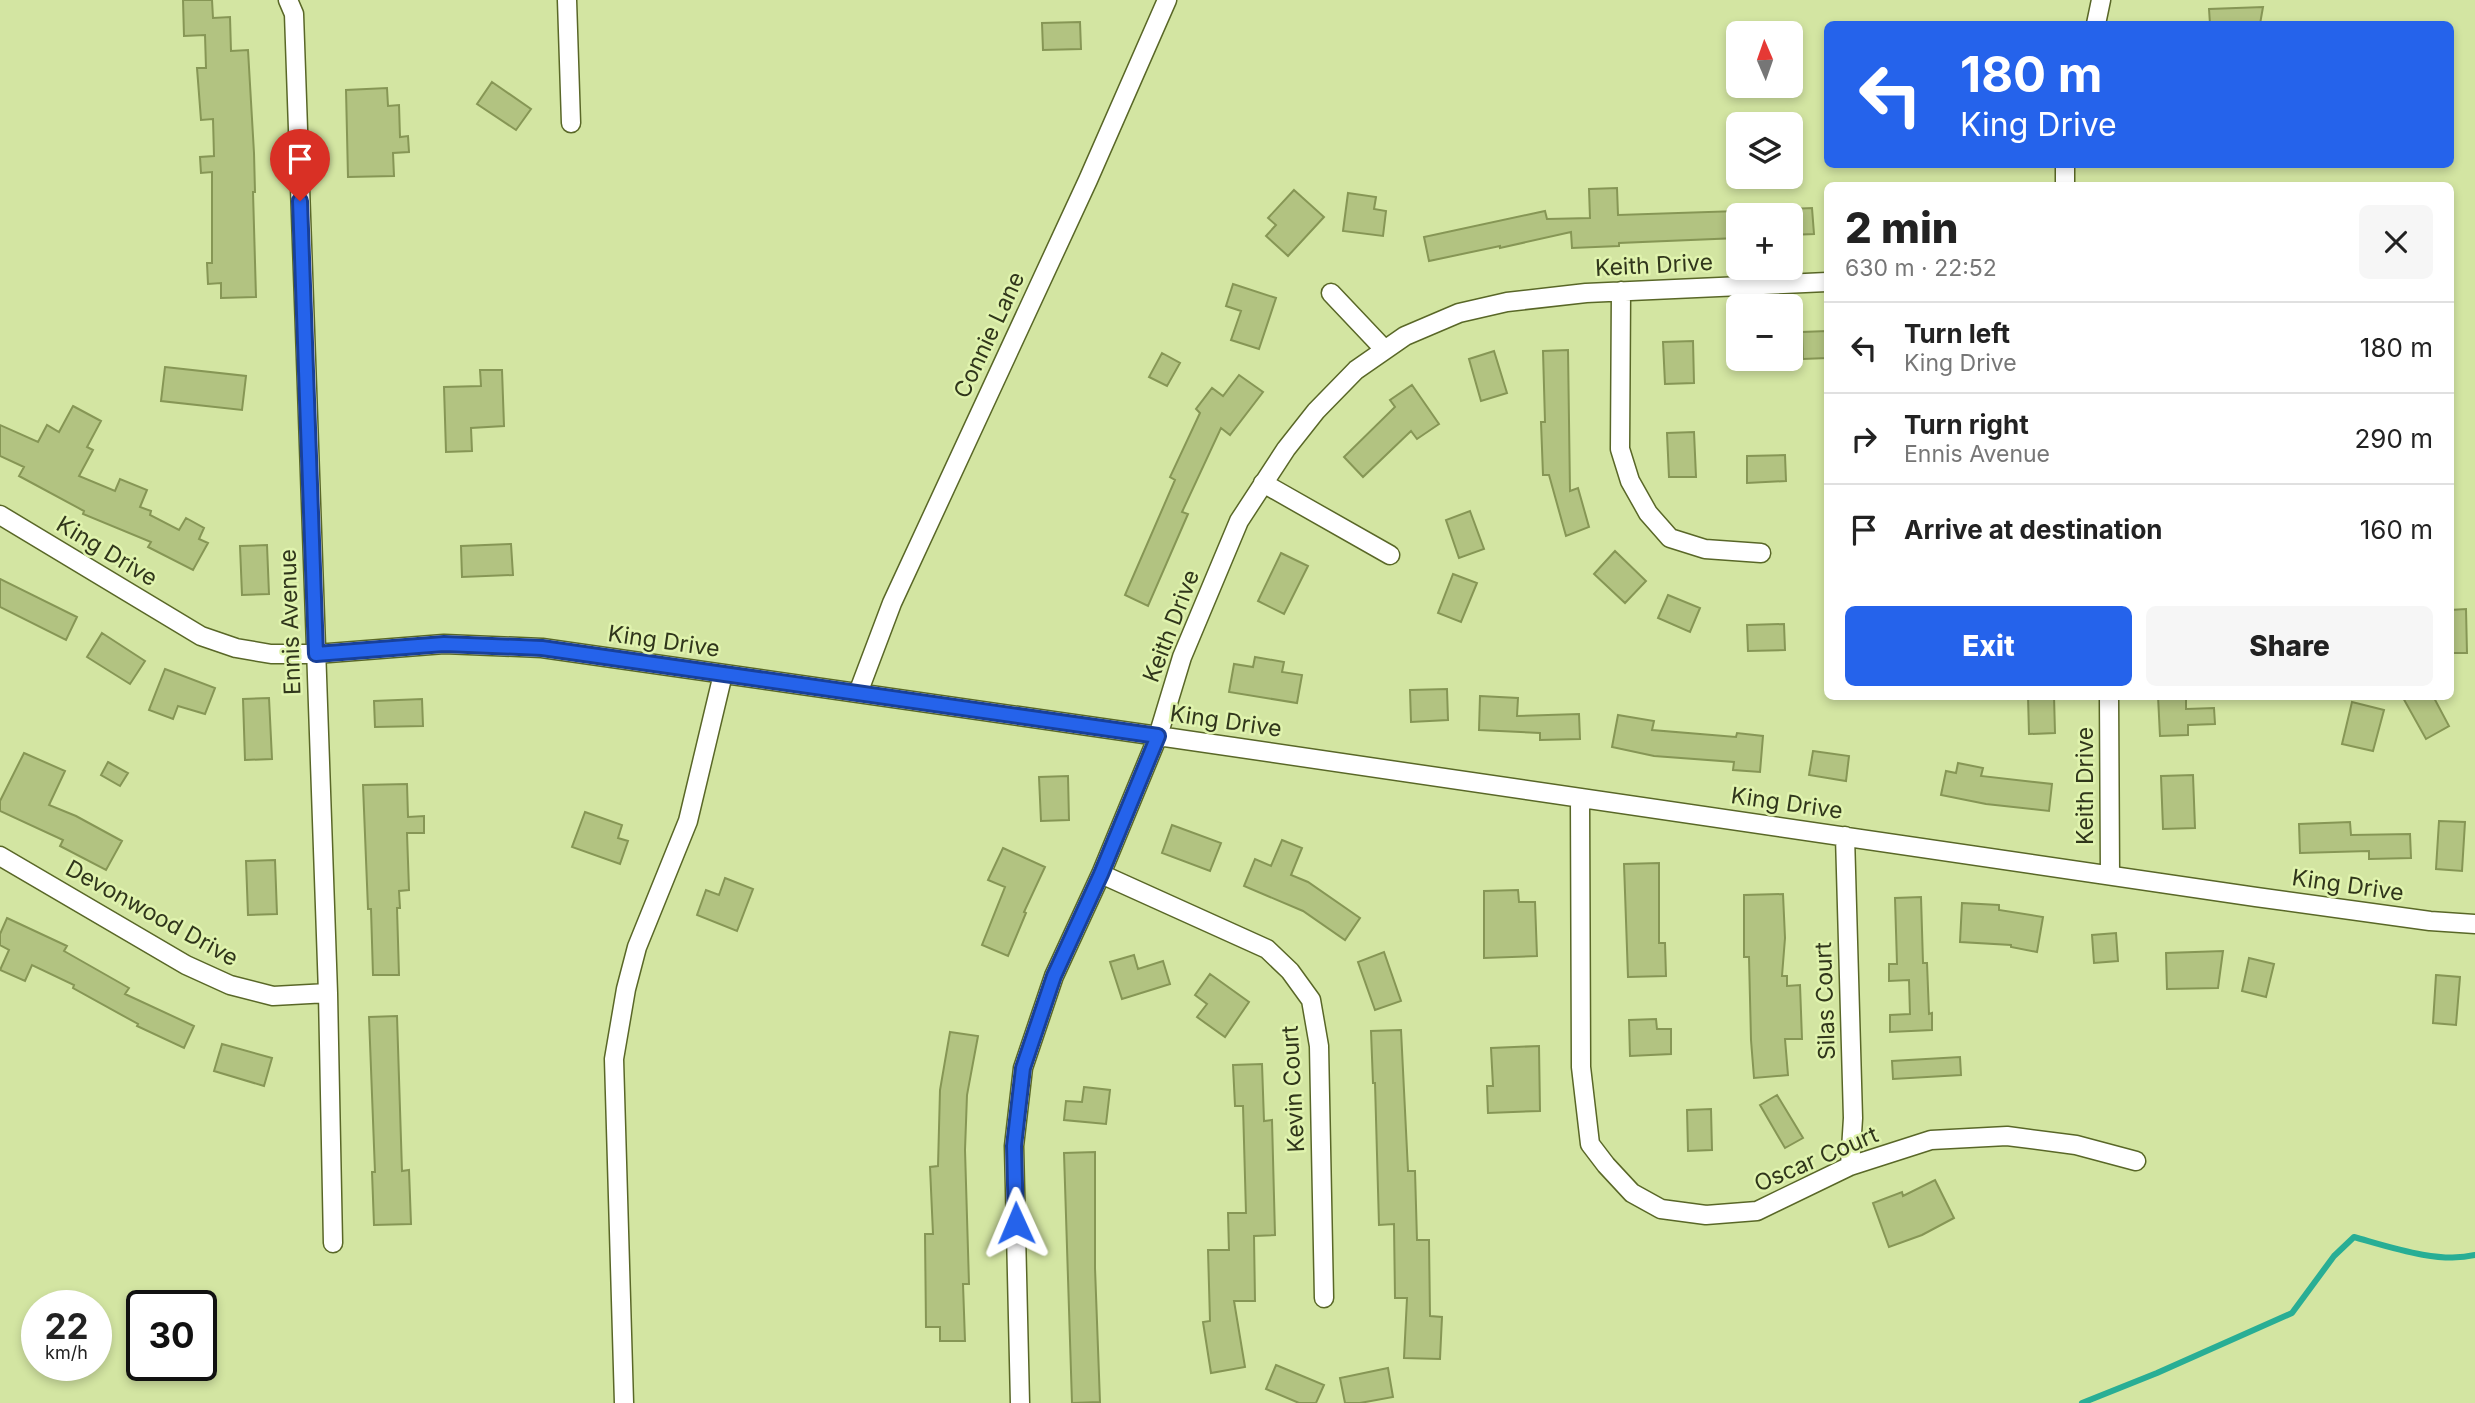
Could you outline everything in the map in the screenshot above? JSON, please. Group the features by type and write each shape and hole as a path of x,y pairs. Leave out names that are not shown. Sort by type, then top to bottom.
{"street":[{"name":"Ennis Avenue","path":"288,0 294,14 328,993 333,1243"},
{"path":"567,0 571,123"},
{"name":"Connie Lane","path":"858,692 892,603 1088,180 1167,0"},
{"path":"2097,21 2101,0"},
{"name":"Keith Drive","path":"1020,1403 1014,1146 1023,1068 1054,976 1101,874 1158,736 1182,657 1239,521 1263,483 1316,411 1356,370 1405,336 1459,313 1507,302 1621,291 1824,282"},
{"path":"1621,291 1620,449 1630,481 1648,513 1670,538 1705,549 1760,553"},
{"path":"1331,293 1384,349"},
{"path":"1263,483 1390,555"},
{"name":"King Drive","path":"0,515 201,636 236,648 271,654 316,654 444,644 542,648 2416,919 2475,924"},
{"path":"624,1403 614,1059 626,989 637,947 688,821 723,674"},
{"name":"Keith Drive","path":"2109,700 2110,875"},
{"name":"Oscar Court","path":"1580,798 1581,1067 1590,1144 1632,1193 1661,1209 1706,1214 1757,1212 1850,1166 1931,1140 2007,1136 2077,1145 2136,1161"},
{"name":"Silas Court","path":"1845,835 1853,1118 1850,1166"},
{"name":"Devonwood Drive","path":"0,856 186,965 230,985 273,996 328,993"},
{"name":"Kevin Court","path":"1101,874 1267,949 1290,971 1311,1000 1319,1046 1324,1298"}],"building":[{"path":"183,0 212,0 213,18 230,17 231,51 248,50 254,153 256,297 221,298 221,283 208,284 207,263 212,263 212,172 201,173 200,157 214,156 213,119 201,120 197,68 206,68 205,35 184,36"},
{"path":"2263,7 2261,21 2210,21 2209,9"},
{"path":"1080,22 1081,49 1043,50 1042,23"},
{"path":"492,82 531,109 516,130 477,104"},
{"path":"387,88 388,106 399,105 400,137 408,136 409,152 393,153 394,176 348,177 346,90"},
{"path":"1617,188 1618,215 1726,211 1726,239 1572,248 1571,232 1429,261 1424,237 1545,211 1547,219 1590,218 1589,189"},
{"path":"1294,190 1324,217 1288,256 1266,236 1276,225 1268,218"},
{"path":"1348,193 1376,197 1374,209 1386,211 1383,236 1343,231"},
{"path":"1803,208 1812,208 1814,234 1803,234"},
{"path":"1233,284 1276,298 1259,349 1231,340 1241,311 1226,306"},
{"path":"1824,331 1824,358 1803,359 1803,332"},
{"path":"1693,341 1694,383 1665,384 1663,342"},
{"path":"1568,350 1570,491 1578,488 1589,527 1566,536 1549,475 1543,475 1541,422 1545,422 1543,351"},
{"path":"1494,351 1507,393 1481,401 1469,359"},
{"path":"1162,353 1180,363 1167,386 1149,377"},
{"path":"165,367 246,376 242,410 161,401"},
{"path":"480,370 502,370 504,426 471,428 472,451 446,452 444,387 481,386"},
{"path":"1239,375 1263,392 1230,435 1221,428 1182,512 1188,514 1148,606 1125,595 1175,480 1170,477 1200,413 1196,409 1212,388 1223,396"},
{"path":"1412,385 1439,424 1417,439 1411,431 1363,477 1344,457 1395,407 1390,400"},
{"path":"73,406 101,421 87,447 93,450 79,476 115,491 120,479 147,490 140,507 151,511 150,515 179,530 186,518 204,528 199,539 208,543 193,570 148,547 151,542 83,514 84,511 19,476 24,467 0,456 0,425 38,442 47,425 59,432"},
{"path":"1694,432 1696,477 1669,477 1667,433"},
{"path":"1785,455 1786,481 1747,483 1747,456"},
{"path":"1470,511 1484,549 1459,558 1446,520"},
{"path":"511,544 513,575 462,577 461,546"},
{"path":"267,545 269,594 242,595 240,546"},
{"path":"1615,551 1646,581 1625,603 1594,574"},
{"path":"1281,553 1308,566 1284,614 1258,601"},
{"path":"1453,574 1477,583 1461,622 1438,613"},
{"path":"0,579 77,617 66,640 0,607"},
{"path":"1668,595 1700,608 1690,632 1658,618"},
{"path":"2466,609 2467,653 2454,653 2454,610"},
{"path":"1784,624 1785,650 1748,651 1747,625"},
{"path":"102,633 145,661 130,684 87,657"},
{"path":"1255,657 1284,662 1282,672 1302,675 1297,703 1229,692 1234,664 1253,667"},
{"path":"165,669 215,688 205,714 178,706 173,719 149,710"},
{"path":"1447,689 1448,720 1411,722 1410,690"},
{"path":"1480,696 1518,698 1517,716 1579,714 1580,739 1540,740 1540,733 1479,730"},
{"path":"269,698 272,759 245,760 243,699"},
{"path":"422,699 423,726 375,727 374,701"},
{"path":"2028,700 2054,700 2055,733 2029,734"},
{"path":"2158,700 2186,700 2186,709 2214,708 2215,724 2188,725 2188,735 2160,736"},
{"path":"2404,700 2435,700 2449,726 2426,739"},
{"path":"2352,702 2384,710 2373,751 2342,744"},
{"path":"1618,715 1654,721 1652,730 1736,737 1737,733 1763,736 1760,772 1733,770 1734,762 1654,756 1612,747"},
{"path":"1813,751 1849,756 1846,781 1809,775"},
{"path":"24,753 65,771 49,805 122,841 106,870 60,846 63,840 0,811 0,801"},
{"path":"108,762 128,773 120,786 101,775"},
{"path":"1958,763 1983,768 1981,776 2052,784 2049,811 1986,804 1941,795 1946,771 1956,773"},
{"path":"2193,775 2195,828 2163,829 2161,776"},
{"path":"1068,776 1069,820 1041,821 1039,777"},
{"path":"407,784 408,817 424,816 424,833 407,833 409,890 399,891 400,908 397,908 399,975 373,975 363,785"},
{"path":"585,812 622,825 618,838 628,841 620,864 572,847"},
{"path":"2439,821 2465,822 2462,871 2436,869"},
{"path":"2350,822 2351,835 2410,834 2411,858 2369,859 2369,851 2300,853 2299,824"},
{"path":"1172,825 1221,843 1210,871 1162,853"},
{"path":"1282,840 1302,848 1291,875 1308,882 1360,918 1345,940 1303,911 1244,886 1255,859 1271,866"},
{"path":"1003,848 1045,867 1024,912 1026,913 1008,956 982,945 1005,887 988,880"},
{"path":"275,860 277,914 248,915 246,861"},
{"path":"1659,863 1659,943 1665,943 1666,976 1628,977 1624,864"},
{"path":"725,878 753,889 737,931 697,915 706,890 719,895"},
{"path":"1518,890 1519,902 1535,902 1537,956 1484,958 1484,891"},
{"path":"1783,894 1785,938 1782,976 1787,976 1787,986 1800,985 1802,1039 1785,1039 1788,1075 1754,1078 1749,957 1744,957 1744,895"},
{"path":"1921,897 1923,963 1927,963 1932,1030 1890,1032 1890,1015 1910,1014 1909,980 1889,981 1889,964 1897,964 1895,898"},
{"path":"1962,903 1999,905 1999,910 2043,917 2037,952 2011,945 1960,942"},
{"path":"7,918 67,946 64,951 129,988 125,994 194,1026 184,1048 137,1026 138,1024 73,988 74,985 32,965 25,981 0,970 9,950 0,945 0,934"},
{"path":"2116,933 2118,961 2094,963 2092,935"},
{"path":"2223,951 2218,988 2167,989 2166,953"},
{"path":"1384,952 1401,1001 1375,1010 1358,962"},
{"path":"1134,955 1138,969 1163,961 1170,984 1122,999 1110,962"},
{"path":"2249,958 2274,964 2266,997 2242,991"},
{"path":"1210,974 1249,1002 1225,1037 1197,1017 1207,1004 1195,995"},
{"path":"2436,975 2460,977 2456,1025 2433,1023"},
{"path":"397,1016 402,1171 409,1170 411,1224 374,1225 372,1172 375,1172 369,1017"},
{"path":"1656,1019 1657,1029 1671,1029 1671,1054 1630,1056 1629,1020"},
{"path":"1401,1030 1408,1171 1415,1171 1417,1240 1429,1240 1430,1316 1442,1317 1440,1359 1404,1358 1407,1298 1395,1298 1394,1224 1379,1225 1371,1031"},
{"path":"950,1032 978,1036 967,1095 965,1150 969,1284 963,1284 965,1341 940,1341 940,1327 926,1327 925,1234 933,1234 930,1167 938,1166 940,1090"},
{"path":"222,1044 272,1058 264,1086 214,1071"},
{"path":"1539,1046 1540,1111 1488,1113 1487,1086 1493,1086 1491,1048"},
{"path":"1960,1057 1961,1075 1893,1079 1892,1061"},
{"path":"1262,1064 1264,1121 1272,1120 1275,1235 1254,1236 1255,1301 1234,1301 1245,1367 1211,1373 1203,1322 1210,1321 1208,1250 1229,1250 1228,1213 1246,1213 1243,1106 1235,1106 1233,1065"},
{"path":"1084,1087 1110,1090 1106,1124 1064,1120 1066,1101 1082,1102"},
{"path":"1777,1095 1803,1138 1785,1148 1760,1105"},
{"path":"1711,1109 1712,1150 1688,1151 1687,1110"},
{"path":"1095,1152 1095,1268 1100,1402 1072,1403 1064,1153"},
{"path":"1935,1180 1954,1218 1922,1235 1889,1247 1873,1203 1902,1192 1903,1196"},
{"path":"1276,1365 1324,1385 1316,1403 1299,1403 1266,1389"},
{"path":"1388,1368 1393,1397 1345,1403 1340,1378"}],"waterway":[{"path":"2082,1403 2292,1313 2334,1256 2354,1237 2430,1256 2475,1255"}],"route":[{"path":"300,201 316,654 444,644 542,648 1158,736 1101,874 1054,976 1023,1068 1014,1146 1016,1223"}]}
